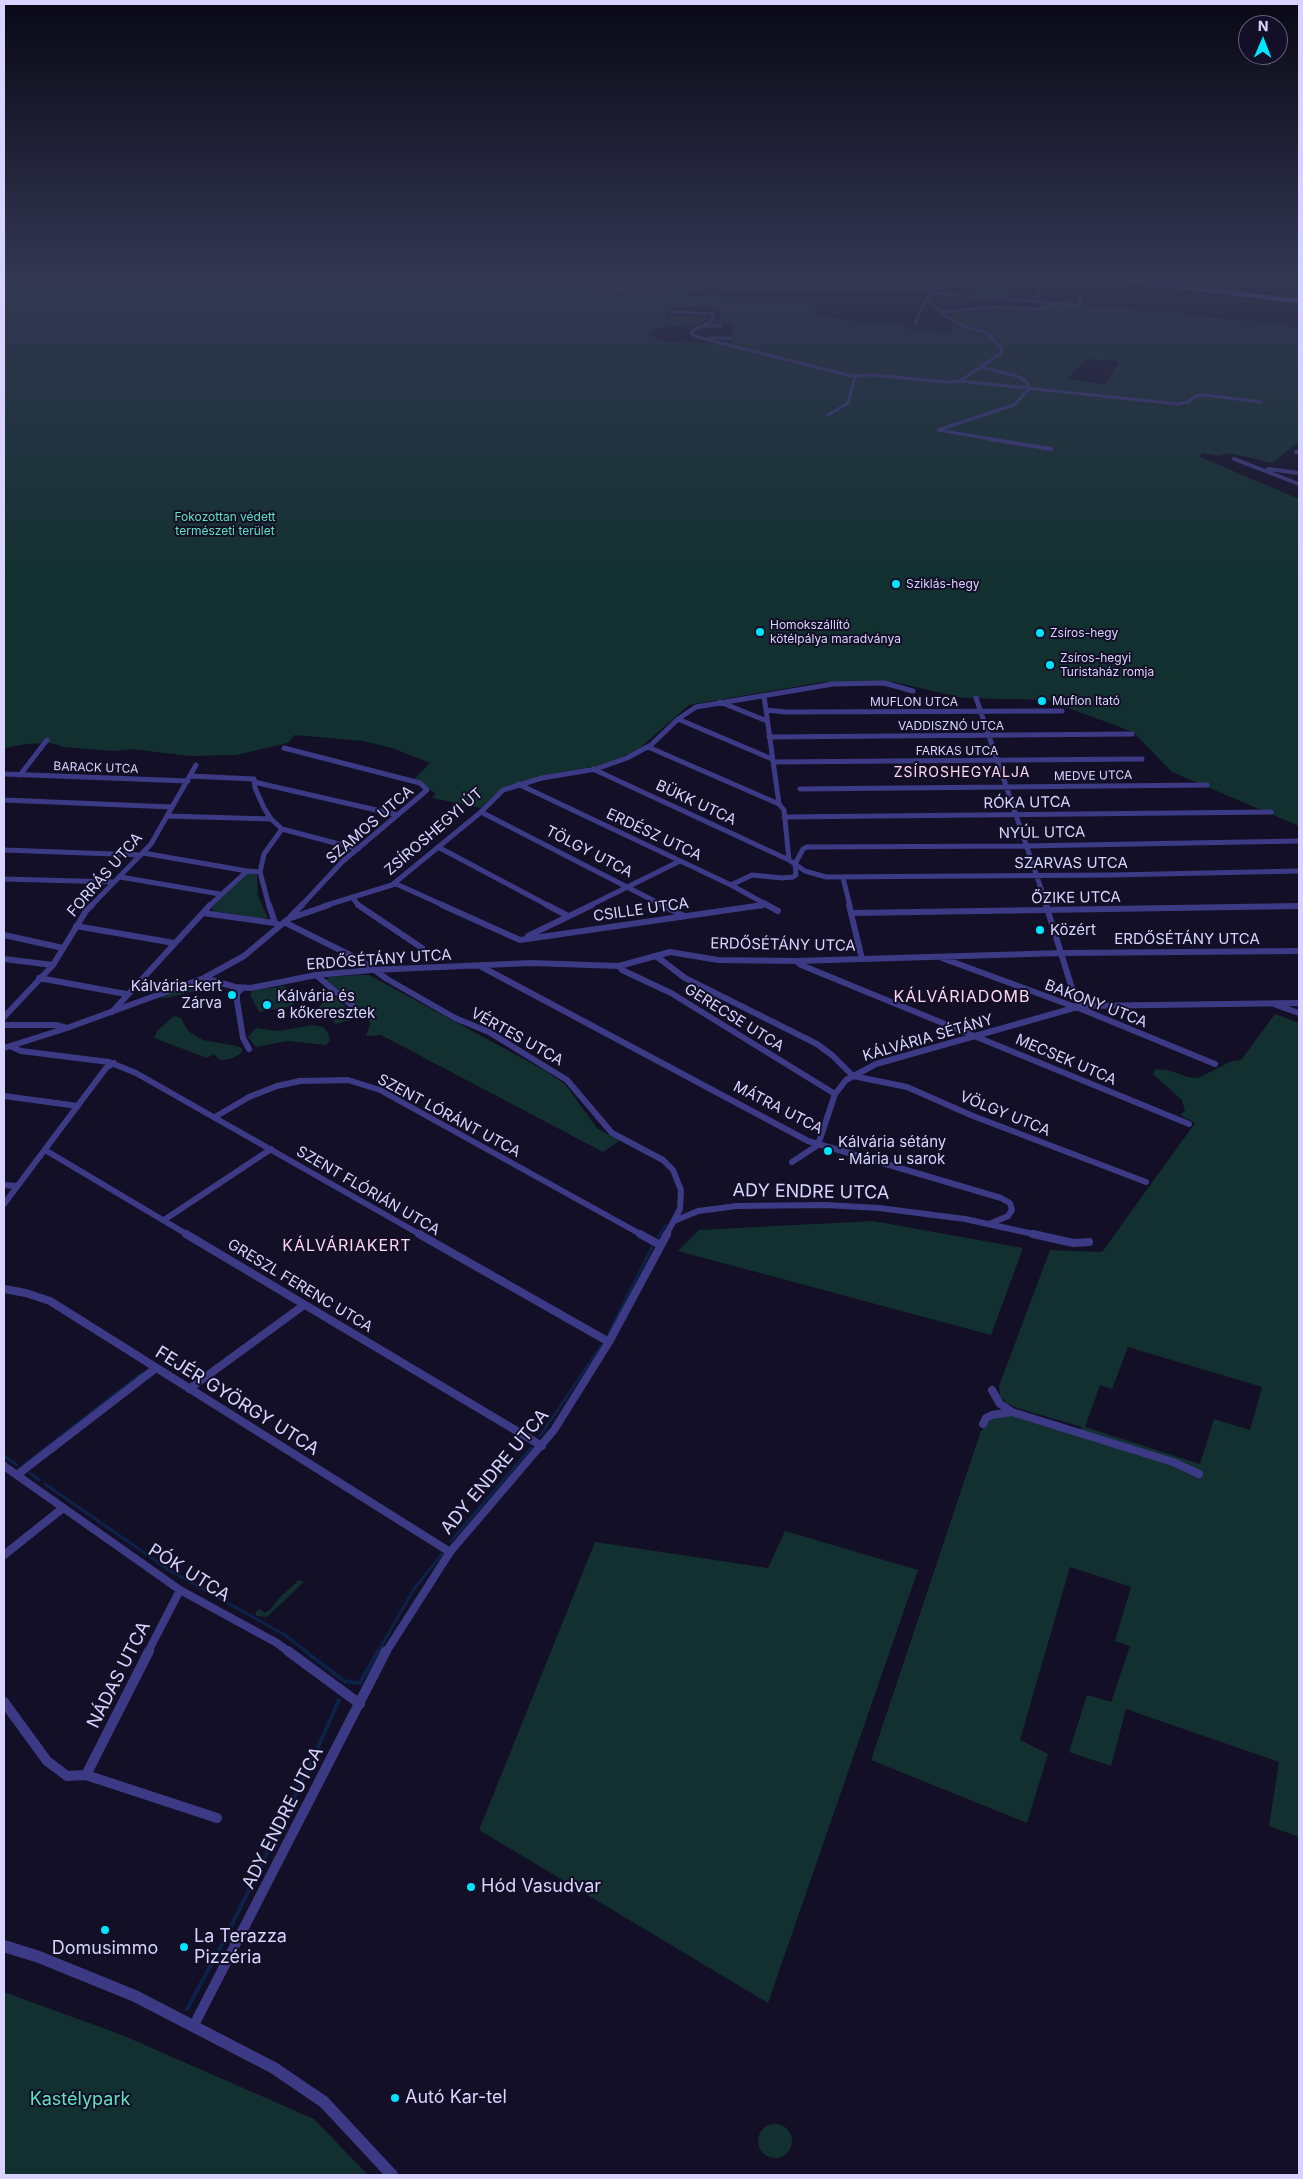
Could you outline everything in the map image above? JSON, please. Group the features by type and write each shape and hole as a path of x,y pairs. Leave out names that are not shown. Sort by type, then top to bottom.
{"street":[{"path":"828,415 848,403 855,379"},
{"path":"916,379 947,382 960,381 1178,404 1188,402 1196,396 1206,395 1260,402"},
{"path":"960,381 963,379"},
{"path":"1021,379 1027,382 1029,389"},
{"path":"1029,389 1014,405 938,430 1051,449"},
{"path":"1234,460 1266,470 1299,484"},
{"path":"1266,470 1275,468 1299,473"},
{"name":"ZSÍROSHEGYI ÚT","path":"7,1047 67,1028 204,978 244,956 282,922 352,897 383,889 394,883 481,812 496,796 518,784 557,774 593,769 624,760 648,747 678,718 698,706 835,684 885,683 913,691"},
{"path":"764,696 772,761 780,804 783,806 789,860"},
{"path":"976,698 1037,876 1078,1007"},
{"path":"719,702 767,721"},
{"name":"MUFLON UTCA","path":"766,710 785,712 1062,710"},
{"path":"678,718 772,761"},
{"name":"VADDISZNÓ UTCA","path":"769,737 1132,734"},
{"path":"20,775 47,740"},
{"path":"648,747 780,804"},
{"name":"SZAMOS UTCA","path":"282,922 342,862 426,793 427,790 420,782 284,748"},
{"name":"FARKAS UTCA","path":"772,761 1142,759"},
{"name":"FORRÁS UTCA","path":"4,1017 53,964 86,912 142,854 167,816 196,765"},
{"name":"BÜKK UTCA","path":"593,769 795,864"},
{"name":"BARACK UTCA","path":"4,774 254,781 398,815"},
{"path":"254,781 270,819 282,829 358,849"},
{"name":"ERDÉSZ UTCA","path":"518,784 731,885 778,911"},
{"name":"MEDVE UTCA","path":"800,789 1206,785"},
{"path":"4,800 172,807"},
{"name":"TÖLGY UTCA","path":"481,812 685,916"},
{"name":"RÓKA UTCA","path":"784,817 1270,812"},
{"path":"167,816 270,819"},
{"path":"282,829 264,854 260,872 263,889 282,922"},
{"name":"NYÚL UTCA","path":"795,864 802,849 807,847 1026,846 1299,841"},
{"path":"438,847 568,916"},
{"path":"4,850 142,854 260,872"},
{"path":"394,883 520,940 680,862"},
{"path":"731,885 752,875 789,879 796,875 795,864"},
{"name":"SZARVAS UTCA","path":"795,864 812,874 843,878 1299,872"},
{"path":"112,1012 126,994 220,894 247,871"},
{"path":"120,877 220,894"},
{"path":"843,878 862,959"},
{"path":"4,879 114,882"},
{"path":"352,897 364,910 422,948"},
{"name":"CSILLE UTCA","path":"520,940 761,906 765,903"},
{"name":"ŐZIKE UTCA","path":"852,913 1299,906"},
{"path":"204,913 282,922"},
{"name":"VÉRTES UTCA","path":"282,922 362,961 372,970 455,1018 489,1032 566,1080 612,1133 663,1160 674,1170 680,1190 680,1209 673,1222"},
{"path":"76,926 174,943"},
{"path":"4,935 64,948"},
{"name":"ERDŐSÉTÁNY UTCA","path":"241,988 316,975 372,970 531,963 619,966 677,952 718,960 796,961 1062,953 1299,951"},
{"name":"GERECSE UTCA","path":"656,956 685,978 817,1044 833,1056 853,1076"},
{"name":"BAKONY UTCA","path":"939,957 1078,1007 1215,1064"},
{"path":"4,959 53,964"},
{"name":"MECSEK UTCA","path":"796,961 801,966 977,1036 1189,1124"},
{"name":"MÁTRA UTCA","path":"479,966 818,1145 1001,1198 1010,1204 1012,1210 1008,1216 989,1224"},
{"name":"GERECSE UTCA","path":"619,966 622,970 671,993 835,1094"},
{"path":"316,975 364,1016"},
{"path":"39,978 126,994"},
{"path":"204,978 241,988 237,993 237,1000 243,1038 249,1049"},
{"path":"1273,1003 1299,1013"},
{"name":"KÁLVÁRIA SÉTÁNY","path":"818,1145 835,1094 846,1080 876,1064 1078,1007 1299,1003"},
{"path":"4,1025 56,1025 67,1028"},
{"name":"SZENT FLÓRIÁN UTCA","path":"7,1047 21,1051 114,1063 136,1073 608,1342"},
{"path":"4,1204 106,1068 114,1063"},
{"name":"VÖLGY UTCA","path":"853,1076 907,1087 973,1116 1146,1182"},
{"name":"SZENT LÓRÁNT UTCA","path":"215,1117 248,1097 278,1086 300,1081 348,1080 380,1090 660,1245"},
{"path":"4,1096 78,1106"},
{"path":"792,1162 818,1145"},
{"path":"164,1220 270,1149"},
{"name":"GRESZL FERENC UTCA","path":"45,1150 542,1446"},
{"path":"4,1184 17,1186"},
{"name":"ADY ENDRE UTCA","path":"194,2025 393,1638 450,1552 542,1446 577,1395 673,1222 686,1214 711,1209 737,1206 807,1205 889,1209 926,1213 989,1224"},
{"path":"989,1224 1073,1243 1089,1242"},
{"name":"FEJÉR GYÖRGY UTCA","path":"4,1288 50,1301 450,1552"},
{"path":"190,1389 304,1305"},
{"path":"17,1475 156,1368"},
{"path":"992,1390 1000,1404 1012,1412 1173,1462 1199,1474"},
{"path":"983,1424 986,1418 992,1415 1012,1412"},
{"name":"PÓK UTCA","path":"4,1466 180,1590 277,1642 360,1704"},
{"path":"4,1556 63,1508"},
{"name":"NÁDAS UTCA","path":"86,1775 180,1590"},
{"path":"4,1702 47,1761 67,1776 86,1775 217,1818"},
{"path":"4,1946 38,1957 135,1996 274,2068 324,2102 392,2175"}],"green space":[{"name":"Fokozottan védett természeti terület","path":"4,379 1071,379 1105,385 1109,379 1299,379 1299,441 1273,463 1229,453 1219,456 1203,453 1198,456 1299,499 1299,826 1172,772 1133,732 1047,700 963,698 894,682 823,682 689,705 639,749 605,765 556,773 505,788 494,795 481,808 432,798 436,794 415,778 430,763 392,748 363,741 295,735 288,743 236,755 190,756 131,749 114,751 64,747 51,743 26,744 4,748"},
{"path":"247,873 257,875 258,896 268,918 213,911 212,908 218,899"},
{"path":"369,975 544,1070 565,1084 597,1128 619,1141 603,1152 381,1035 366,1036 370,1025 366,1010 362,1011 326,980 329,977"},
{"path":"198,980 216,983 209,988 166,998 157,997"},
{"path":"284,986 294,1006 259,1012 250,995 252,991"},
{"path":"328,990 358,1018 335,1024 333,1019 336,1015 319,1007 327,998 325,993"},
{"path":"1275,1014 1299,1023 1299,1837 1269,1826 1279,1762 1126,1709 1111,1766 1069,1752 1087,1695 1111,1702 1130,1646 1115,1641 1131,1587 1070,1567 1020,1740 1048,1754 1027,1823 871,1760 981,1431 990,1420 1000,1416 1013,1415 1079,1435 1082,1427 1017,1408 1006,1403 1000,1396 999,1386 1050,1250 1102,1252 1195,1123 1180,1115 1185,1111 1182,1100 1153,1074 1156,1069 1168,1070 1188,1077 1198,1078 1232,1061 1241,1060","holes":["1128,1347 1262,1387 1250,1430 1214,1419 1200,1464 1085,1427 1100,1385 1112,1389"]},
{"path":"174,1016 181,1018 188,1031 203,1040 237,1046 243,1049 240,1054 230,1059 220,1060 214,1054 207,1058 154,1038 158,1030"},
{"path":"313,1025 323,1027 327,1031 330,1040 326,1045 288,1041 256,1047 248,1037 256,1028 278,1031"},
{"path":"873,1221 1023,1248 991,1335 678,1251 699,1230"},
{"path":"785,1531 918,1570 768,2003 479,1830 595,1542 768,1568"},
{"path":"299,1580 304,1582 267,1617 256,1616 256,1611 260,1609 265,1613 271,1609 281,1596"},
{"name":"Kastélypark","path":"4,1992 122,2035 314,2119 368,2175 4,2175"},
{"path":"775,2124 782,2125 787,2129 791,2134 791,2148 787,2153 782,2157 775,2158 768,2157 763,2153 759,2148 758,2141 759,2134 763,2129 768,2125"}],"waterway":[{"path":"659,1235 666,1225"},
{"path":"608,1335 652,1247"},
{"path":"540,1436 601,1346"},
{"path":"24,1465 141,1374"},
{"path":"451,1541 531,1448"},
{"path":"4,1456 17,1465"},
{"path":"30,1473 39,1480"},
{"path":"45,1484 169,1570 285,1635 307,1652"},
{"path":"378,1652 414,1589 442,1554"},
{"path":"305,1651 344,1681 356,1683 360,1683 378,1651"},
{"path":"187,2009 225,1939 312,1761 339,1700"}],"place":[{"name":"Sziklás-hegy","path":"896,584"},
{"name":"Homokszállító kötélpálya maradványa","path":"760,632"},
{"name":"Zsíros-hegy","path":"1040,633"},
{"name":"Zsíros-hegyi Turistaház romja","path":"1050,665"},
{"name":"Muflon Itató","path":"1042,701"},
{"name":"Közért","path":"1040,930"},
{"name":"Kálvária-kert Zárva","path":"232,995"},
{"name":"Kálvária és a kőkeresztek","path":"267,1005"},
{"name":"Kálvária sétány - Mária u sarok","path":"828,1151"},
{"name":"Hód Vasudvar","path":"471,1887"},
{"name":"Domusimmo","path":"105,1930"},
{"name":"La Terazza Pizzéria","path":"184,1947"},
{"name":"Autó Kar-tel","path":"395,2098"}],"district":[{"name":"ZSÍROSHEGYALJA","path":"962,773"},
{"name":"KÁLVÁRIADOMB","path":"962,997"},
{"name":"KÁLVÁRIAKERT","path":"347,1246"}]}
